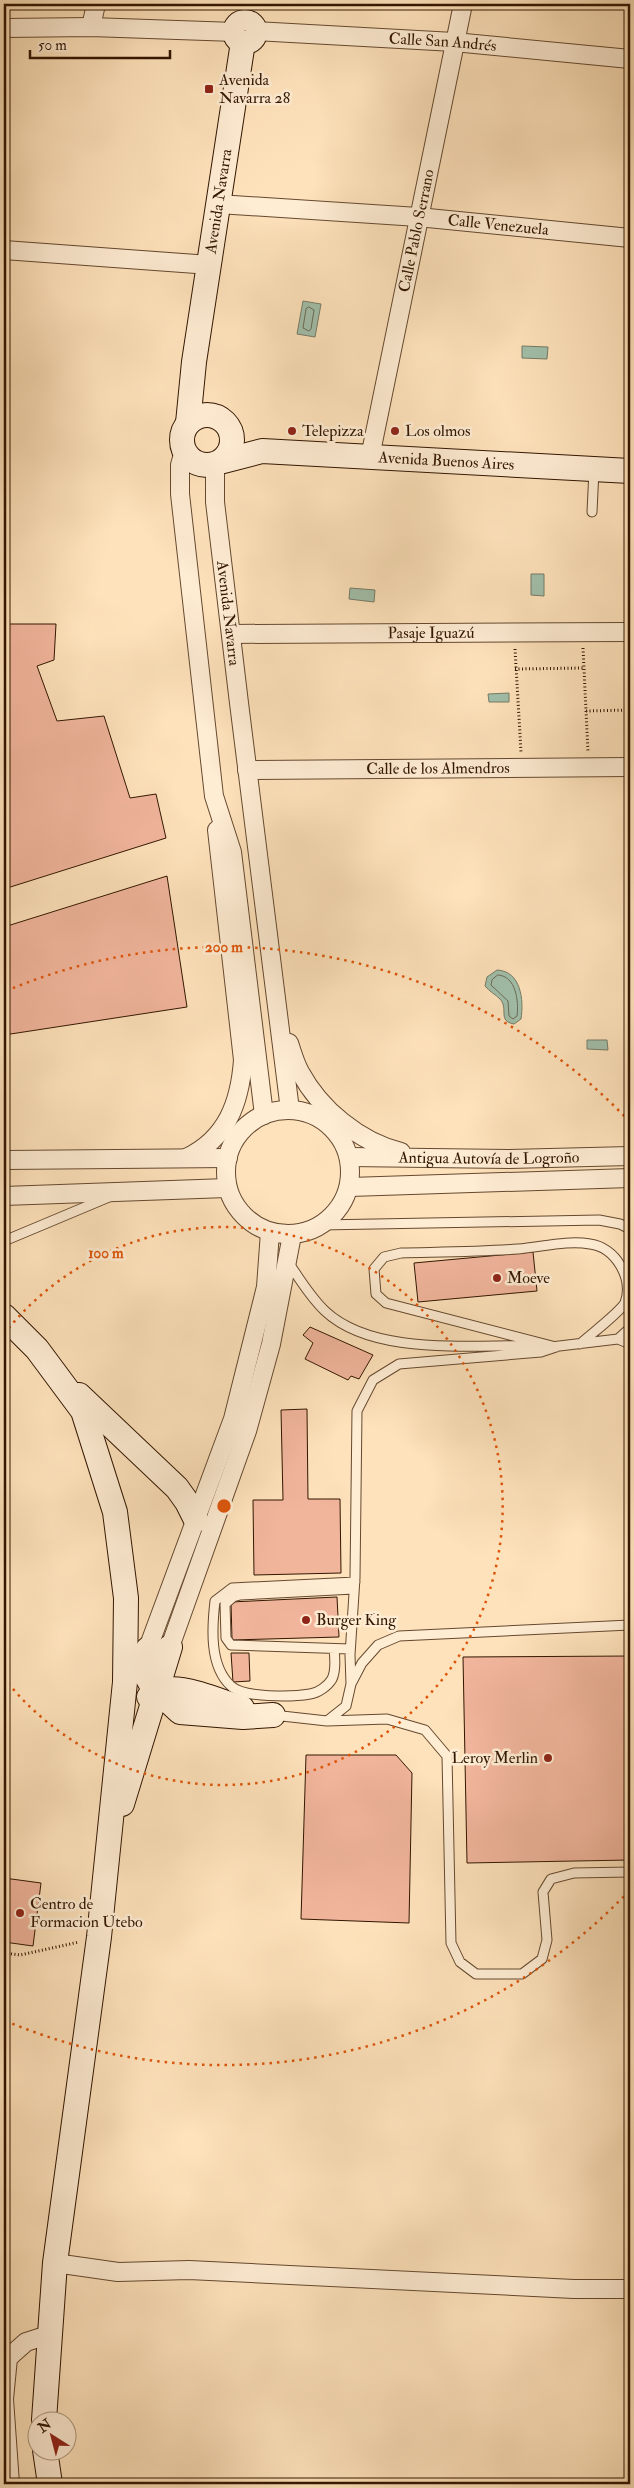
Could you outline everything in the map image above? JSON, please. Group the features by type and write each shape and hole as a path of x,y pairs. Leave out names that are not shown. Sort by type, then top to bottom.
{"street":[{"path":"91,27 96,4"},
{"name":"Calle Pablo Serrano","path":"370,457 463,4"},
{"name":"Calle San Andrés","path":"4,28 246,26 454,42 630,59"},
{"name":"Avenida Navarra","path":"188,423 194,362 246,26"},
{"name":"Calle Venezuela","path":"218,204 418,217 630,238"},
{"path":"4,250 210,265"},
{"path":"184,451 197,463 217,463 226,458 232,446 224,424 204,388 194,362"},
{"path":"186,1158 201,1151 215,1140 231,1114 241,1086 243,1060 180,494 180,465 184,451 182,439 188,423 198,416 224,424"},
{"name":"Avenida Buenos Aires","path":"224,424 262,451"},
{"name":"Avenida Buenos Aires","path":"217,463 262,451 630,471"},
{"name":"Avenida Navarra","path":"217,463 215,502 278,1010"},
{"name":"Pasaje Iguazú","path":"231,634 630,632"},
{"name":"Calle de los Almendros","path":"247,770 630,767"},
{"path":"214,796 232,852 264,1115"},
{"path":"278,1010 290,1110"},
{"path":"278,1010 300,1071 315,1096 337,1118 366,1139 393,1150 424,1157"},
{"path":"281,1110 290,1110 301,1110 320,1118 335,1130 346,1147 351,1166 350,1187 342,1205 329,1220 311,1231 292,1235 270,1232 251,1223 236,1208 227,1188 226,1167 231,1146 243,1128 264,1115 281,1110"},
{"name":"Antigua Autovía de Logroño","path":"349,1157 509,1159 630,1156"},
{"path":"4,1160 228,1158"},
{"name":"Antigua Autovía de Logroño","path":"350,1187 630,1178"},
{"path":"4,1196 227,1188"},
{"path":"107,1853 156,1691 159,1648 196,1520 233,1420 266,1287 270,1232"},
{"path":"120,1723 159,1648 247,1431 271,1344 292,1235"},
{"path":"4,1316 58,1374 177,1488 196,1520"},
{"path":"44,2410 48,2335 55,2263 99,1937 125,1682 126,1598 115,1512 83,1411 58,1374"},
{"path":"159,1648 192,1690"},
{"path":"120,1723 156,1691 192,1690 225,1703 273,1715"},
{"path":"156,1691 180,1712"},
{"path":"145,1732 165,1717 180,1712 243,1717 273,1715"},
{"path":"55,2263 118,2272 189,2270 574,2289 630,2289"},
{"path":"10,2484 4,2399 8,2358 26,2342 48,2335"},
{"path":"46,2460 50,2484"}],"lane":[{"path":"592,512 594,470"},
{"path":"4,1241 121,1192"},
{"path":"321,1225 599,1220 620,1224 630,1229"},
{"path":"556,1347 386,1303 376,1294 374,1269 384,1256 401,1253 519,1249 570,1243 591,1244 607,1249 620,1260 627,1276 630,1291 625,1304 580,1344"},
{"path":"287,1261 324,1310 337,1320 364,1333 416,1346 493,1344 556,1347 618,1339 630,1344"},
{"path":"618,1339 630,1328"},
{"path":"327,1720 346,1706 351,1684 350,1649 355,1586 356,1411 373,1380 398,1364 542,1352 556,1347"},
{"path":"350,1649 296,1648 281,1645 231,1645 226,1638 226,1604 233,1597 240,1595 355,1586"},
{"path":"334,1649 332,1679 323,1688 311,1694 249,1694 231,1686 221,1670 213,1646 215,1601 232,1588 355,1586"},
{"path":"351,1684 362,1663 378,1645 399,1636 630,1625"},
{"path":"273,1715 327,1720 387,1719 425,1730 446,1756 451,1943 460,1962 476,1974 522,1974 542,1959 548,1940 543,1892 551,1879 574,1874 630,1872"}],"path":[{"path":"514,632 522,768"},
{"path":"582,632 589,767"},
{"path":"515,669 584,668"},
{"path":"586,711 630,710"},
{"path":"4,1952 20,1954 99,1937"}],"water":[{"path":"303,301 321,304 315,337 297,334"},
{"path":"522,346 548,347 547,359 522,358"},
{"path":"531,574 544,574 544,596 531,595"},
{"path":"350,588 375,590 374,602 349,599"},
{"path":"509,693 509,702 489,702 488,694"},
{"path":"497,970 511,975 519,988 522,1003 521,1019 514,1024 504,1017 504,1007 500,999 485,986 487,977"},
{"path":"587,1040 607,1040 608,1050 587,1049"}],"building":[{"path":"56,624 54,660 37,666 57,721 104,716 130,798 156,794 166,838 4,889 4,625"},
{"path":"167,876 187,1007 4,1035 4,927"},
{"path":"533,1252 537,1291 418,1302 414,1263"},
{"path":"310,1327 373,1355 359,1379 351,1376 348,1380 305,1359 313,1343 303,1335"},
{"path":"307,1409 308,1499 340,1499 341,1573 254,1575 253,1500 283,1500 281,1410"},
{"path":"337,1597 339,1637 232,1640 231,1602"},
{"path":"231,1653 249,1653 250,1681 233,1682"},
{"name":"Leroy Merlin","path":"630,1656 630,1860 467,1863 463,1657"},
{"path":"306,1755 396,1755 412,1773 409,1923 301,1919"},
{"name":"Centro de Formacion Utebo","path":"4,1878 41,1883 33,1946 4,1942"}],"place":[{"name":"Avenida Navarra 28","path":"209,89"},
{"name":"Telepizza","path":"292,431"},
{"name":"Los olmos","path":"395,431"},
{"name":"Moeve","path":"497,1278"},
{"name":"Burger King","path":"306,1620"},
{"name":"Leroy Merlin","path":"548,1758"},
{"name":"Centro de Formacion Utebo","path":"20,1913"}]}
